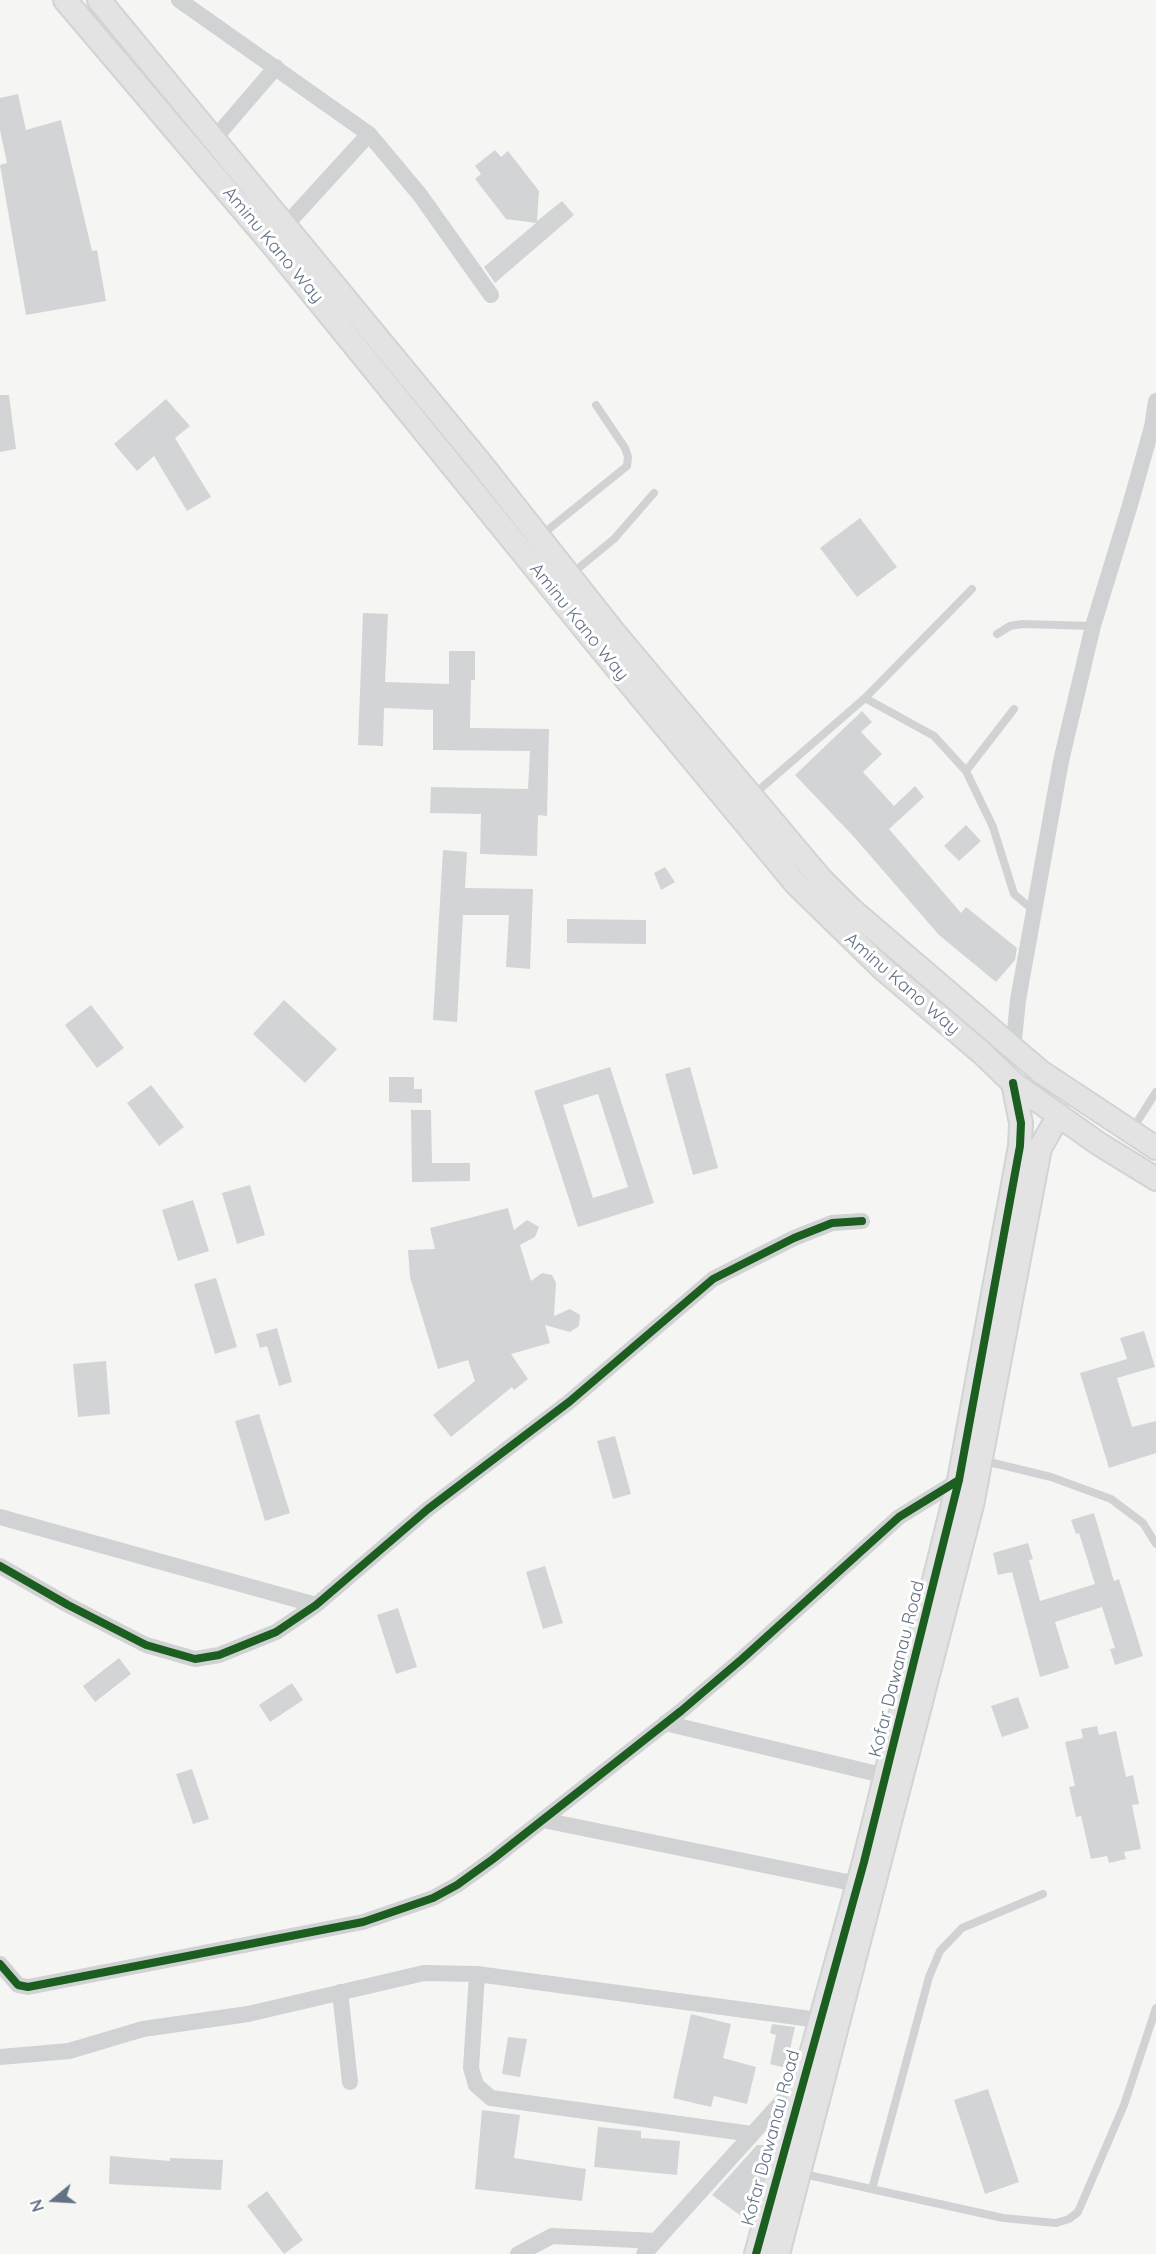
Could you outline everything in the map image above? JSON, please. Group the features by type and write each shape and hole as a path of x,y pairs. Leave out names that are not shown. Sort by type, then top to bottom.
{"main road":[{"name":"Aminu Kano Way","path":"65,0 605,637 751,796 821,879 851,909 1013,1050 1130,1133 1156,1148"},
{"name":"Aminu Kano Way","path":"103,2 570,575 605,637 796,884 881,967 982,1053 1013,1083 1156,1179"},
{"name":"Kofar Dawanau Road","path":"756,2254 886,1776 959,1480 1020,1146 1021,1123 1013,1083"},
{"name":"Kofar Dawanau Road","path":"778,2254 936,1648 981,1460 1040,1148 1059,1115"}],"street":[{"path":"179,0 369,134 420,195 491,295"},
{"path":"215,138 276,67"},
{"path":"285,226 369,134"},
{"path":"1013,1050 1018,1000 1033,910 1061,762 1093,626 1152,427 1156,401"},
{"path":"0,1566 68,1605 146,1645 195,1659 219,1655 276,1632 316,1605 428,1509 569,1402 714,1279 794,1238 832,1223 862,1221"},
{"path":"0,1964 18,1984 28,1987 363,1922 433,1899 458,1885 665,1723 742,1659 899,1517 959,1480"},
{"path":"0,1517 316,1605"},
{"path":"665,1723 886,1776"},
{"path":"543,1820 857,1884"},
{"path":"0,2056 69,2050 143,2029 248,2014 424,1973 477,1974 819,2020"},
{"path":"477,1974 471,2068 476,2085 491,2098 752,2134"},
{"path":"340,1992 350,2082"},
{"path":"644,2254 803,2078"},
{"path":"518,2254 552,2236 656,2241"}],"lane":[{"path":"539,537 627,466 628,457 625,448 597,405"},
{"path":"570,575 614,539 654,494"},
{"path":"751,796 865,698 972,589"},
{"path":"997,634 1010,626 1022,624 1093,626"},
{"path":"865,698 912,721 934,736 966,771 993,827 1011,886 1021,901 1033,910"},
{"path":"966,771 1014,709"},
{"path":"1130,1133 1156,1092"},
{"path":"981,1460 1051,1477 1112,1499 1143,1523 1156,1544"},
{"path":"872,2189 929,1977 940,1951 962,1928 1043,1893"},
{"path":"799,2173 1003,2218 1056,2223 1069,2219 1078,2212 1124,2105 1156,2008"}],"building":[{"path":"18,94 26,130 61,120 92,251 97,250 106,301 26,315 0,165 7,163 0,130 0,98"},
{"path":"495,150 501,157 508,151 539,191 537,221 562,201 574,215 495,283 484,267 536,223 506,219 475,179 481,174 475,166"},
{"path":"0,395 9,395 16,449 0,452"},
{"path":"166,399 190,426 175,438 211,497 187,511 154,456 137,471 114,444"},
{"path":"860,518 897,567 857,597 820,548"},
{"path":"363,613 388,614 385,682 449,684 449,651 475,651 475,680 471,680 470,728 549,729 547,816 538,815 537,856 480,854 481,814 430,813 431,787 528,789 530,751 433,750 433,710 384,708 383,746 358,745"},
{"path":"862,711 872,722 861,732 882,754 863,772 894,806 915,786 924,797 889,829 961,913 966,907 1017,948 1015,960 996,982 939,935 854,837 795,775"},
{"path":"966,825 981,841 959,861 944,846"},
{"path":"443,850 467,852 465,888 533,889 530,969 506,967 509,915 463,915 457,1022 433,1020"},
{"path":"665,867 675,882 661,890 654,873"},
{"path":"567,919 646,920 646,944 567,943"},
{"path":"284,1000 337,1049 305,1083 253,1034"},
{"path":"91,1005 124,1048 97,1068 65,1025"},
{"path":"610,1067 654,1203 578,1227 534,1091","holes":["598,1094 628,1187 593,1198 563,1105"]},
{"path":"690,1067 718,1168 693,1175 665,1074"},
{"path":"389,1077 414,1077 414,1089 422,1089 422,1103 389,1102"},
{"path":"151,1085 184,1127 159,1146 127,1103"},
{"path":"411,1110 431,1110 432,1163 470,1163 470,1181 412,1182"},
{"path":"250,1185 265,1235 237,1244 222,1193"},
{"path":"193,1200 209,1251 178,1261 162,1210"},
{"path":"508,1208 514,1230 527,1220 539,1227 535,1237 520,1245 531,1281 542,1273 552,1275 556,1283 554,1316 570,1309 580,1315 579,1326 570,1332 545,1325 550,1343 511,1354 528,1379 514,1390 512,1387 451,1437 433,1415 475,1381 468,1360 438,1369 410,1277 408,1250 435,1249 430,1228"},
{"path":"216,1278 237,1347 215,1354 194,1284"},
{"path":"277,1328 292,1382 279,1386 267,1346 260,1348 256,1334"},
{"path":"1144,1331 1155,1367 1117,1378 1132,1427 1156,1421 1156,1453 1109,1468 1080,1373 1127,1359 1120,1338"},
{"path":"106,1361 110,1414 78,1417 73,1364"},
{"path":"259,1414 290,1513 265,1521 235,1421"},
{"path":"615,1436 631,1494 613,1499 597,1441"},
{"path":"1094,1513 1114,1581 1119,1579 1143,1656 1115,1665 1110,1649 1115,1648 1102,1607 1055,1622 1069,1668 1040,1677 1012,1572 998,1575 993,1553 1028,1543 1033,1559 1029,1560 1040,1601 1095,1584 1079,1533 1076,1534 1071,1520"},
{"path":"545,1566 563,1623 543,1629 526,1572"},
{"path":"398,1608 417,1667 396,1674 377,1615"},
{"path":"119,1658 131,1674 95,1702 83,1686"},
{"path":"292,1683 303,1700 270,1722 259,1705"},
{"path":"1018,1697 1029,1728 1002,1737 991,1706"},
{"path":"1097,1726 1099,1735 1116,1731 1126,1777 1133,1775 1139,1804 1132,1805 1141,1849 1124,1852 1126,1859 1109,1863 1107,1856 1091,1859 1081,1816 1076,1817 1069,1787 1075,1786 1065,1742 1083,1738 1081,1729"},
{"path":"192,1769 209,1819 193,1824 176,1774"},
{"path":"691,2014 731,2024 723,2058 756,2067 747,2104 714,2096 711,2107 673,2098"},
{"path":"772,2024 795,2027 786,2068 770,2064 776,2035 770,2033"},
{"path":"508,2037 527,2039 520,2077 502,2074"},
{"path":"988,2089 1019,2182 985,2194 954,2100"},
{"path":"482,2110 520,2115 514,2158 586,2169 582,2201 475,2189"},
{"path":"598,2127 641,2131 641,2138 680,2141 677,2175 594,2167"},
{"path":"757,2145 772,2145 751,2223 712,2195"},
{"path":"110,2156 170,2161 170,2158 223,2160 221,2190 109,2184"},
{"path":"267,2191 303,2240 284,2254 247,2206"}],"cycle path":[{"path":"756,2254 864,1862 959,1480 1020,1146 1021,1123 1013,1083"},
{"path":"0,1566 68,1605 146,1645 195,1659 219,1655 276,1632 316,1605 428,1509 569,1402 713,1279 794,1238 832,1223 862,1221"},
{"path":"0,1964 18,1985 28,1987 363,1922 433,1898 457,1885 493,1859 681,1711 899,1517 959,1480"}]}
